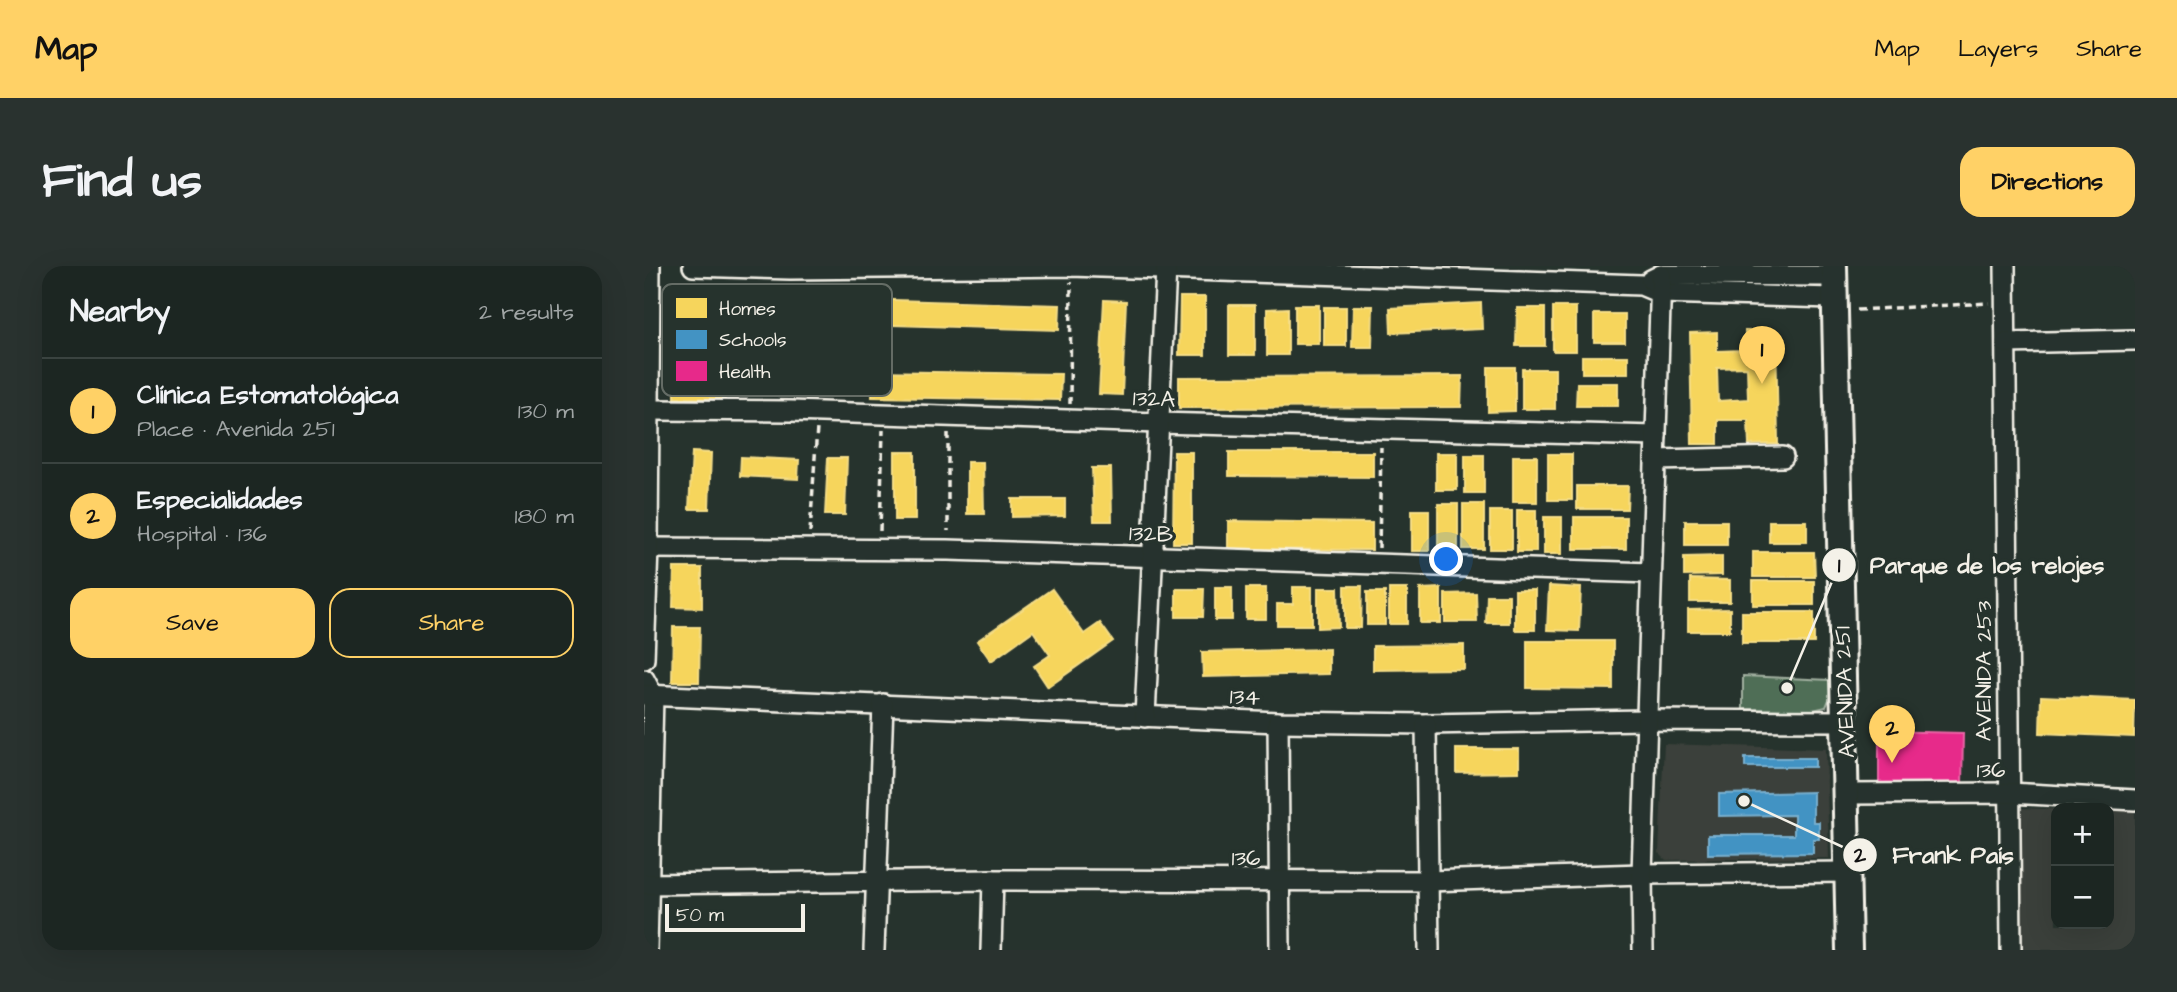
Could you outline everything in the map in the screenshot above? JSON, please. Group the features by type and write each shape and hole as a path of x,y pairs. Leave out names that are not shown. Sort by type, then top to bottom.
{"main road":[{"name":"AVENIDA 251","path":"1833,288 1839,435 1849,950"}],"street":[{"path":"644,659 648,548 650,266"},
{"path":"694,266 790,269 1071,266 1641,285 1833,288"},
{"name":"AVENIDA 253","path":"2005,266 2011,950"},
{"path":"1144,717 1166,268"},
{"path":"1643,950 1642,874 1660,284"},
{"path":"2006,343 2135,340"},
{"name":"132A","path":"650,410 818,411 1656,436"},
{"path":"1655,460 1783,457"},
{"name":"132B","path":"648,548 948,550 1651,573"},
{"path":"647,690 647,950"},
{"name":"134","path":"647,690 1278,722 1426,724 1646,720 1844,721"},
{"path":"874,950 883,704"},
{"path":"1278,722 1280,950"},
{"path":"1426,724 1429,950"},
{"name":"136","path":"1847,794 2009,793 2135,800"},
{"name":"136","path":"647,884 993,880 1428,881 1642,874 1848,872"},
{"path":"991,950 993,880"}],"path":[{"path":"1070,420 1071,266"},
{"path":"790,269 790,284"},
{"path":"1833,288 2005,302"},
{"path":"791,396 791,411"},
{"path":"809,549 818,411"},
{"path":"879,551 884,414"},
{"path":"948,415 948,550"},
{"path":"1379,564 1382,429"}],"shaded area":[{"path":"1664,744 1826,749 1829,858 1666,860 1659,853"},
{"path":"2012,808 2051,809 2051,929 2114,929 2114,810 2135,811 2135,950 2013,950"}],"green space":[{"path":"1743,676 1830,680 1831,695 1826,707 1809,711 1743,709"}],"building: Homes":[{"path":"1180,297 1205,297 1205,355 1179,355"},
{"path":"892,300 1060,305 1059,330 892,325"},
{"path":"1104,300 1126,301 1122,395 1099,394"},
{"path":"1481,303 1482,329 1391,333 1390,308"},
{"path":"1229,305 1255,305 1255,355 1229,355"},
{"path":"1295,305 1319,305 1319,344 1295,344"},
{"path":"1353,306 1373,306 1372,347 1352,347"},
{"path":"1324,307 1346,307 1346,346 1324,346"},
{"path":"1553,307 1576,307 1576,351 1553,351"},
{"path":"1288,308 1288,355 1267,355 1267,309"},
{"path":"1517,308 1545,308 1545,346 1516,346"},
{"path":"1594,314 1625,314 1625,342 1594,342"},
{"path":"1745,331 1776,331 1778,444 1749,445 1748,420 1718,420 1718,444 1692,444 1690,333 1717,332 1717,351 1745,350","holes":["1747,367 1748,399 1718,401 1717,368"]},
{"path":"1582,356 1628,356 1628,373 1582,373"},
{"path":"1488,367 1515,367 1515,411 1488,412"},
{"path":"1522,369 1555,369 1555,409 1522,409"},
{"path":"892,371 1061,374 1060,400 872,397 892,396"},
{"path":"1462,376 1461,407 1179,408 1179,377"},
{"path":"1577,383 1618,383 1618,406 1576,406"},
{"path":"675,396 725,396 725,399"},
{"path":"692,452 711,453 709,509 689,509"},
{"path":"895,452 915,452 915,520 895,520"},
{"path":"1174,452 1192,452 1192,543 1173,543"},
{"path":"1229,452 1373,452 1373,477 1229,476"},
{"path":"1436,453 1457,453 1457,490 1436,490"},
{"path":"1548,454 1572,454 1572,500 1548,500"},
{"path":"1465,455 1484,455 1484,493 1465,493"},
{"path":"1513,456 1537,456 1537,502 1513,502"},
{"path":"741,457 799,460 798,479 740,476"},
{"path":"828,458 847,458 845,515 825,515"},
{"path":"967,462 983,462 984,514 967,514"},
{"path":"1092,468 1111,468 1112,521 1094,521"},
{"path":"1577,486 1628,486 1627,509 1577,509"},
{"path":"1012,499 1065,499 1065,516 1012,517"},
{"path":"1438,504 1458,504 1458,550 1438,550"},
{"path":"1463,504 1484,504 1484,549 1463,549"},
{"path":"1412,510 1429,510 1429,551 1412,551"},
{"path":"1517,510 1536,510 1536,552 1517,552"},
{"path":"1490,511 1512,511 1512,549 1490,549"},
{"path":"1544,517 1562,517 1562,554 1544,554"},
{"path":"1574,517 1626,517 1626,549 1574,549"},
{"path":"1228,521 1372,523 1372,550 1228,549"},
{"path":"1685,521 1727,521 1727,545 1685,545"},
{"path":"1769,521 1807,521 1807,542 1769,542"},
{"path":"1753,552 1814,552 1815,577 1753,577"},
{"path":"1722,556 1722,575 1684,576 1684,557"},
{"path":"674,568 702,568 702,608 673,607"},
{"path":"1690,579 1730,580 1730,602 1690,602"},
{"path":"1753,581 1814,581 1814,605 1753,605"},
{"path":"1345,586 1362,586 1361,628 1345,628"},
{"path":"1549,586 1581,588 1579,631 1547,630"},
{"path":"1215,587 1232,587 1232,620 1215,620"},
{"path":"1293,587 1312,587 1312,625 1277,625 1277,604 1293,604"},
{"path":"1246,588 1266,588 1266,619 1246,619"},
{"path":"1318,588 1338,588 1339,627 1318,628"},
{"path":"1441,588 1441,623 1420,623 1420,589"},
{"path":"1052,589 1084,634 1100,623 1113,641 1048,687 1034,666 1050,655 1033,631 991,661 977,641"},
{"path":"1176,589 1204,589 1203,617 1176,617"},
{"path":"1389,589 1407,589 1407,624 1389,624"},
{"path":"1515,590 1535,590 1535,630 1515,630"},
{"path":"1367,592 1385,592 1385,625 1367,625"},
{"path":"1476,593 1477,622 1445,622 1445,594"},
{"path":"1487,595 1509,595 1509,623 1486,623"},
{"path":"1730,609 1730,631 1688,631 1688,610"},
{"path":"1742,612 1814,612 1814,643 1742,643"},
{"path":"673,627 700,627 699,682 672,682"},
{"path":"1527,641 1613,641 1613,689 1527,688"},
{"path":"1464,645 1464,669 1373,670 1373,646"},
{"path":"1329,649 1329,674 1203,677 1202,652"},
{"path":"2041,696 2135,700 2134,737 2040,733"},
{"path":"1456,749 1519,749 1519,772 1456,773"}],"building: Schools":[{"path":"1745,758 1815,758 1815,767 1745,767"},
{"path":"1813,792 1813,822 1819,822 1819,839 1813,839 1813,853 1708,854 1708,835 1794,835 1794,815 1719,816 1719,794"}],"building: Health":[{"path":"1879,731 1963,733 1962,785 1879,784"}],"place":[{"name":"Clínica Estomatológica","path":"1762,384"},
{"name":"Parque de los relojes","path":"1787,688"},
{"name":"Especialidades","path":"1892,763"},
{"name":"Frank País","path":"1744,801"}]}
